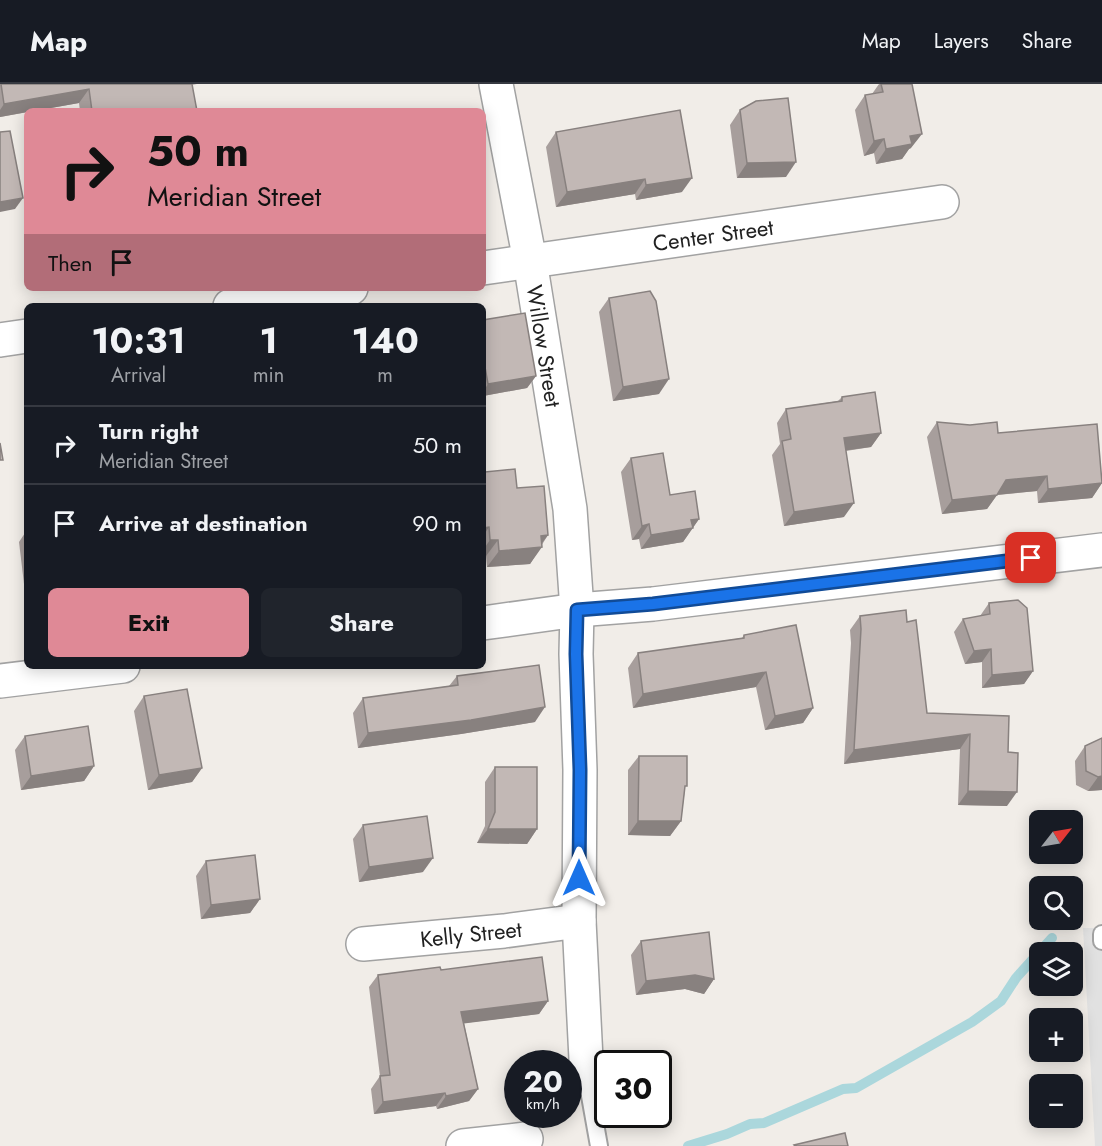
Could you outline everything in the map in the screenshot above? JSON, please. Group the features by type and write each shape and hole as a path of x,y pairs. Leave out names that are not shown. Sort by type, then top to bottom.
{"street":[{"name":"Willow Street","path":"496,84 530,261 570,509 577,610 576,654 580,770 579,921 587,1079"},
{"name":"Center Street","path":"486,268 942,202"},
{"path":"250,303 331,291"},
{"path":"0,340 24,336"},
{"path":"486,623 577,610 653,604 1102,550"},
{"path":"0,681 98,669"},
{"name":"Kelly Street","path":"363,944 504,931 579,921"},
{"path":"479,1145 526,1139"}],"lane":[{"path":"1102,934 1102,941"},
{"path":"587,1079 599,1146"}],"shaded area":[{"path":"1083,928 1102,928 1102,1146 1095,1146"}],"building":[{"path":"1,84 192,84 196,108 92,108 89,89 4,104"},
{"path":"881,84 912,84 922,134 910,136 912,144 886,149 884,139 874,141 865,95 883,92"},
{"path":"788,98 796,162 747,163 740,110 756,101"},
{"path":"680,110 692,178 646,185 645,179 567,192 556,132"},
{"path":"10,131 23,198 0,202 0,132"},
{"path":"650,291 656,301 669,379 623,387 609,298"},
{"path":"525,313 536,376 488,384 486,320"},
{"path":"875,392 881,433 844,438 854,503 794,512 782,441 791,439 786,409 842,401 842,397"},
{"path":"937,422 970,425 997,422 998,433 1097,424 1102,483 1048,489 1047,476 1006,480 997,495 952,500"},
{"path":"0,443 3,460 0,460"},
{"path":"663,453 670,495 695,491 699,519 691,520 693,528 651,535 649,524 642,526 631,458"},
{"path":"515,469 517,488 544,486 548,535 541,536 542,547 499,551 498,540 490,540 489,527 486,528 486,472"},
{"path":"1018,600 1027,608 1033,671 992,675 991,649 974,651 963,619 990,614 989,603"},
{"path":"906,610 907,622 916,620 927,713 1009,716 1008,752 1018,753 1017,792 968,791 970,734 854,750 860,616"},
{"path":"796,625 813,708 775,716 766,672 643,694 638,653 744,638 744,635"},
{"path":"539,665 545,707 471,720 368,733 363,698 458,685 457,676"},
{"path":"187,689 202,768 159,775 144,696"},
{"path":"88,726 94,766 31,776 25,736"},
{"path":"1102,738 1102,776 1098,777 1086,771 1085,746"},
{"path":"639,756 687,756 687,786 685,786 681,821 638,821"},
{"path":"495,767 537,767 537,829 488,829 495,812"},
{"path":"427,816 433,858 369,867 363,825"},
{"path":"255,855 260,899 211,905 206,861"},
{"path":"709,932 714,979 695,975 646,981 641,941"},
{"path":"542,957 548,1001 461,1012 478,1089 446,1096 445,1093 383,1102 380,1076 390,1075 378,975 440,967 441,970"},
{"path":"845,1133 848,1146 794,1145"}],"waterway":[{"path":"688,1146 750,1124 764,1123 843,1089 856,1088 972,1022 1001,1001 1016,978 1052,938"}],"route":[{"path":"579,878 580,770 576,654 577,610 653,604 1031,558"}]}
